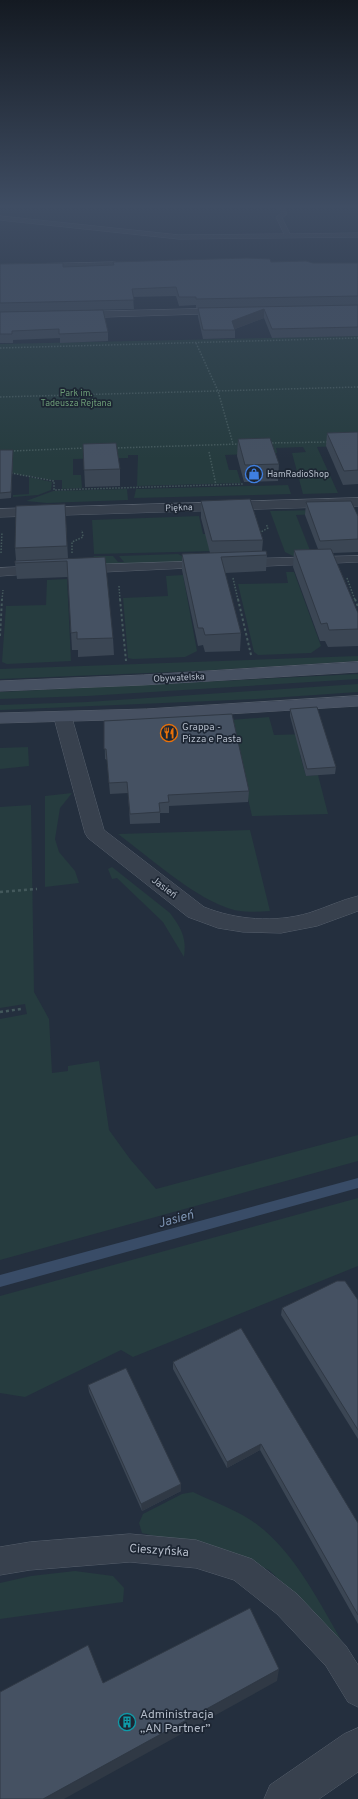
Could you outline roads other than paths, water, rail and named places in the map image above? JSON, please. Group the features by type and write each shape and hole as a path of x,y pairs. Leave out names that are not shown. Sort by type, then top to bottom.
{"main road":[{"name":"Obywatelska","path":"0,686 358,667"},
{"path":"0,718 63,718 153,714 358,701"}],"street":[{"path":"65,315 241,311"},
{"name":"Piękna","path":"0,513 358,502"},
{"name":"Jasień","path":"63,718 95,833 196,912 210,919 227,923 258,925 292,924 325,916 358,903"},
{"path":"284,1799 358,1748"}],"lane":[{"path":"230,564 358,559"},
{"path":"68,569 215,564"},
{"path":"2,572 47,570"},
{"name":"Cieszyńska","path":"0,1561 30,1556 130,1548 166,1550 196,1554 242,1569 287,1604 336,1656 358,1692"}],"waterway":[{"name":"Jasień","path":"0,1281 358,1183"}],"place":[{"name":"HamRadioShop","path":"254,474"},
{"name":"Grappa - Pizza e Pasta","path":"169,733"},
{"name":"Administracja „AN Partner”","path":"127,1722"}],"park label":[{"name":"Park im. Tadeusza Rejtana","path":"76,398"}]}
